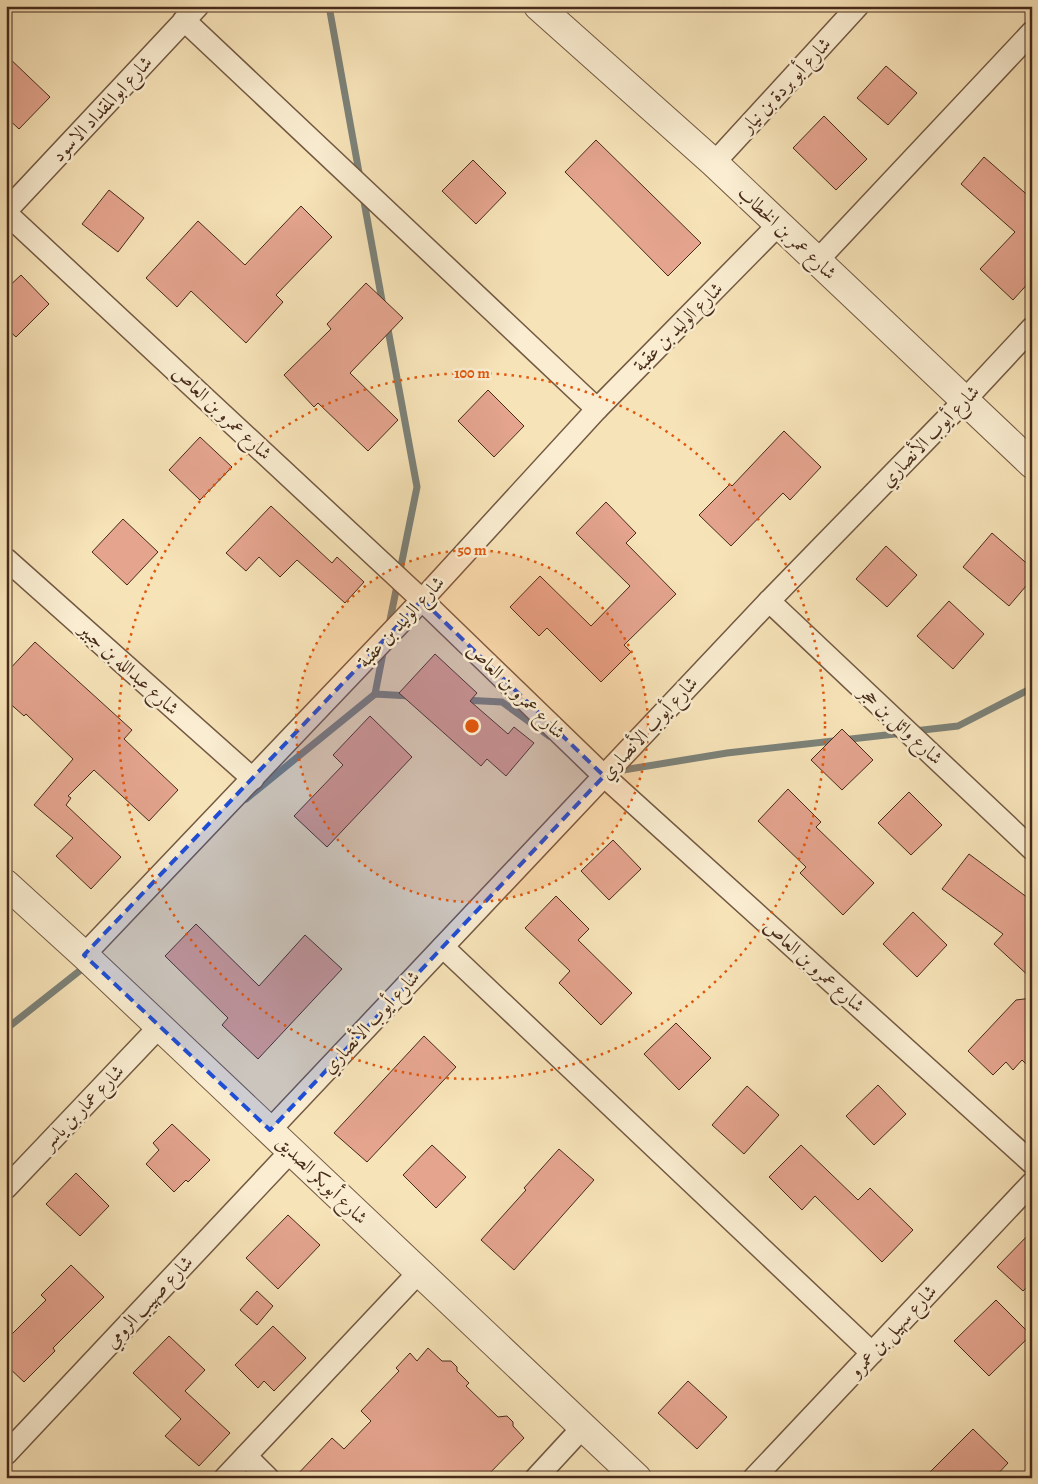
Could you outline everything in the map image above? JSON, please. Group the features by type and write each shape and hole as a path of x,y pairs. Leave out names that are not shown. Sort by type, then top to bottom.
{"street":[{"name":"شارع أبو بردة بن نيار","path":"714,163 858,6"},
{"name":"شارع عمر بن الخطاب","path":"551,10 817,260 964,402 1032,464"},
{"name":"شارع ابوالمقداد الاسود","path":"6,212 191,13"},
{"path":"191,13 598,409"},
{"path":"817,260 1032,32"},
{"name":"شارع عمرو بن العاص","path":"6,212 422,600 604,776 1032,1163"},
{"name":"شارع الوليد بن عقبة","path":"84,955 422,600 598,409 779,224"},
{"name":"شارع أيوب الأنصاري","path":"270,1130 769,601 964,402 1032,328"},
{"name":"شارع عبدالله بن جبير","path":"6,559 253,779"},
{"name":"شارع وائل بن حجر","path":"769,601 1032,848"},
{"name":"شارع أبوبكر الصديق","path":"8,889 84,955 160,1026 637,1478"},
{"path":"443,947 872,1353"},
{"name":"شارع عمار بن ياسر","path":"6,1188 160,1026"},
{"name":"شارع صهيب الرومي","path":"6,1454 291,1151"},
{"name":"شارع سهيل بن عمرو","path":"754,1478 1032,1183"},
{"path":"225,1478 420,1272"},
{"path":"536,1478 583,1427"},
{"path":"246,1456 268,1478"}],"highlighted area":[{"path":"422,600 604,776 270,1130 84,955"}],"building":[{"path":"6,55 50,97 19,129 6,117"},
{"path":"886,66 917,93 888,125 857,98"},
{"path":"824,116 867,159 836,190 793,148"},
{"path":"596,140 701,243 668,276 565,172"},
{"path":"984,157 1032,199 1032,279 1013,300 980,269 1015,232 961,184"},
{"path":"473,160 506,193 476,224 442,191"},
{"path":"109,190 144,218 118,252 82,224"},
{"path":"301,206 332,237 276,295 283,302 246,343 191,291 177,307 146,278 198,221 245,265"},
{"path":"21,275 49,304 16,337 6,328 6,289"},
{"path":"366,283 403,318 350,373 398,420 368,451 318,403 314,407 284,375 331,329 327,324"},
{"path":"488,390 524,426 494,457 458,421"},
{"path":"784,431 821,467 790,500 783,493 731,546 699,515 730,484 732,486"},
{"path":"200,437 232,467 200,500 169,470"},
{"path":"606,502 636,533 626,543 676,594 624,645 631,652 601,682 547,628 539,636 510,607 540,576 591,626 630,586 576,533"},
{"path":"271,506 332,563 337,557 364,582 345,603 297,560 280,577 259,557 246,571 226,553"},
{"path":"123,519 158,552 127,585 92,552"},
{"path":"992,533 1032,568 1032,579 1009,606 963,567"},
{"path":"886,546 917,575 887,607 856,579"},
{"path":"949,601 984,634 953,669 917,636"},
{"path":"35,642 132,730 124,739 178,790 149,821 94,770 68,796 71,798 66,805 121,857 91,889 56,856 73,838 34,805 73,759 26,714 24,716 6,700 6,673"},
{"path":"435,654 477,693 470,701 508,734 514,727 534,743 506,776 487,759 481,766 399,693"},
{"path":"370,716 412,757 327,847 294,816 343,765 333,755"},
{"path":"842,729 873,760 842,790 811,760"},
{"path":"788,789 821,822 816,827 874,883 843,915 800,873 806,867 758,821"},
{"path":"909,792 942,825 911,855 878,823"},
{"path":"613,840 641,869 609,900 581,871"},
{"path":"969,854 1032,901 1032,979 994,944 1003,934 942,889"},
{"path":"556,896 589,929 578,940 632,993 601,1025 559,983 570,971 525,928"},
{"path":"913,912 947,945 917,977 883,944"},
{"path":"196,924 259,986 305,935 342,969 258,1059 222,1025 228,1018 165,956"},
{"path":"1032,998 1032,1070 1022,1060 1013,1070 1006,1062 993,1075 968,1051 1016,1000"},
{"path":"676,1023 711,1058 679,1090 644,1054"},
{"path":"424,1036 456,1067 367,1162 334,1133"},
{"path":"878,1085 906,1114 874,1145 846,1116"},
{"path":"747,1086 779,1115 744,1154 712,1125"},
{"path":"172,1124 210,1160 188,1182 186,1180 174,1192 146,1164 159,1150 153,1143"},
{"path":"432,1145 466,1177 436,1208 403,1175"},
{"path":"801,1145 858,1200 870,1188 913,1230 882,1262 815,1196 802,1210 769,1177"},
{"path":"559,1149 594,1180 514,1270 481,1240 526,1190 524,1188"},
{"path":"76,1173 109,1206 80,1236 46,1204"},
{"path":"288,1215 320,1245 278,1289 246,1258"},
{"path":"1032,1231 1032,1282 1023,1291 997,1267"},
{"path":"71,1265 104,1297 53,1348 55,1351 24,1382 6,1365 6,1340 46,1300 41,1295"},
{"path":"257,1291 273,1306 257,1325 240,1310"},
{"path":"996,1300 1031,1335 989,1376 954,1341"},
{"path":"273,1326 306,1358 274,1391 264,1381 258,1388 235,1365"},
{"path":"169,1336 205,1370 185,1391 230,1433 199,1466 165,1436 181,1419 133,1373"},
{"path":"428,1348 442,1361 451,1361 457,1367 457,1371 469,1383 466,1386 498,1417 507,1416 524,1438 485,1478 294,1478 332,1438 344,1449 371,1421 361,1411 399,1371 396,1368 410,1353 417,1361"},
{"path":"688,1381 727,1417 697,1449 658,1413"},
{"path":"973,1429 1008,1463 994,1478 924,1478"}],"waterway":[{"path":"329,6 360,178"},
{"path":"363,196 383,306"},
{"path":"387,324 417,487 389,625"},
{"path":"375,694 384,648"},
{"path":"914,731 958,726 1032,688"},
{"path":"246,799 375,694 410,696"},
{"path":"463,700 502,702 549,736"},
{"path":"617,771 727,753 904,733"},
{"path":"6,1029 87,965"}]}
